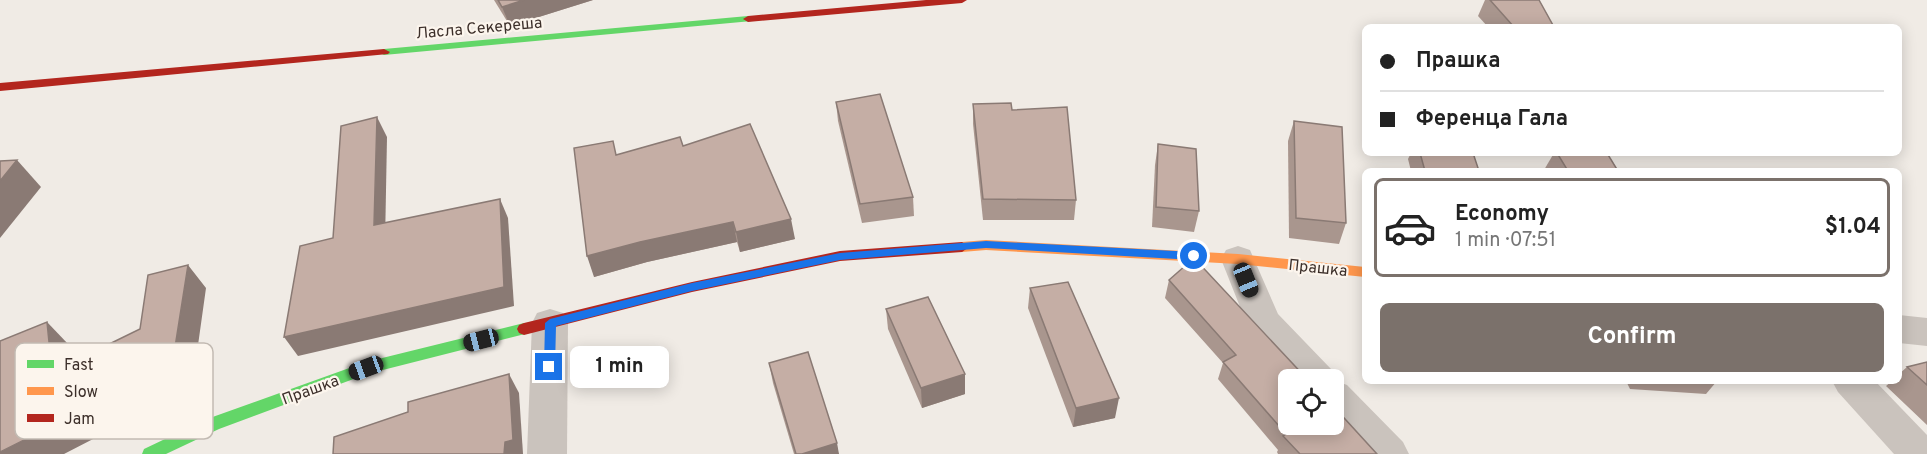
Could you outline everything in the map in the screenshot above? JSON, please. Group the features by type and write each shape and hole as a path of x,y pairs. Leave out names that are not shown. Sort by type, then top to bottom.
{"street":[{"name":"Ласла Секереша","path":"0,87 962,0"},
{"name":"Прашка","path":"213,424 366,368 692,287 840,256 986,245 1238,259 1362,272"},
{"path":"1238,259 1263,322 1308,369"},
{"path":"548,454 550,323"},
{"path":"1902,329 1927,332"},
{"path":"1854,384 1920,454"},
{"path":"1344,407 1389,454"},
{"name":"Прашка","path":"150,454 182,439"}],"building":[{"path":"498,0 524,0 502,7"},
{"path":"1490,0 1539,0 1552,24 1511,24"},
{"path":"880,94 913,197 860,204 836,102"},
{"path":"1011,103 1012,110 1067,107 1076,200 983,199 973,104"},
{"path":"377,117 374,225 500,199 504,287 284,337 300,246 333,238 341,126"},
{"path":"1294,121 1342,127 1346,223 1296,218"},
{"path":"750,124 791,219 736,232 733,222 587,256 574,148 613,141 616,155 680,137 683,146"},
{"path":"1158,144 1196,149 1199,211 1156,207"},
{"path":"1421,156 1474,156 1478,168 1424,168"},
{"path":"1559,156 1609,156 1616,168 1566,168"},
{"path":"17,160 0,181 0,161"},
{"path":"1194,258 1298,369 1278,369 1278,425 1223,362 1236,355 1169,280"},
{"path":"188,265 176,343 111,343 140,329 148,275"},
{"path":"1068,282 1119,398 1076,408 1030,288"},
{"path":"928,297 965,374 921,388 886,309"},
{"path":"47,322 49,343 15,343 15,439 26,439 0,452 0,341"},
{"path":"808,352 837,443 796,454 769,363"},
{"path":"1927,362 1927,385 1907,367"},
{"path":"509,374 513,440 505,442 504,454 333,454 334,437 408,412 408,402"},
{"path":"1344,418 1377,454 1300,454 1283,436 1344,435"}],"traffic: fast":[{"path":"384,52 748,19"},
{"path":"213,424 366,368 524,329"},
{"path":"150,454 182,439"}],"traffic: slow":[{"path":"962,247 986,245 1238,259 1362,272"}],"traffic: jam":[{"path":"748,19 962,0"},
{"path":"0,87 384,52"},
{"path":"524,329 692,287 840,256 962,247"}],"route":[{"path":"549,367 550,323 692,287 840,256 986,245 1194,256"}]}
